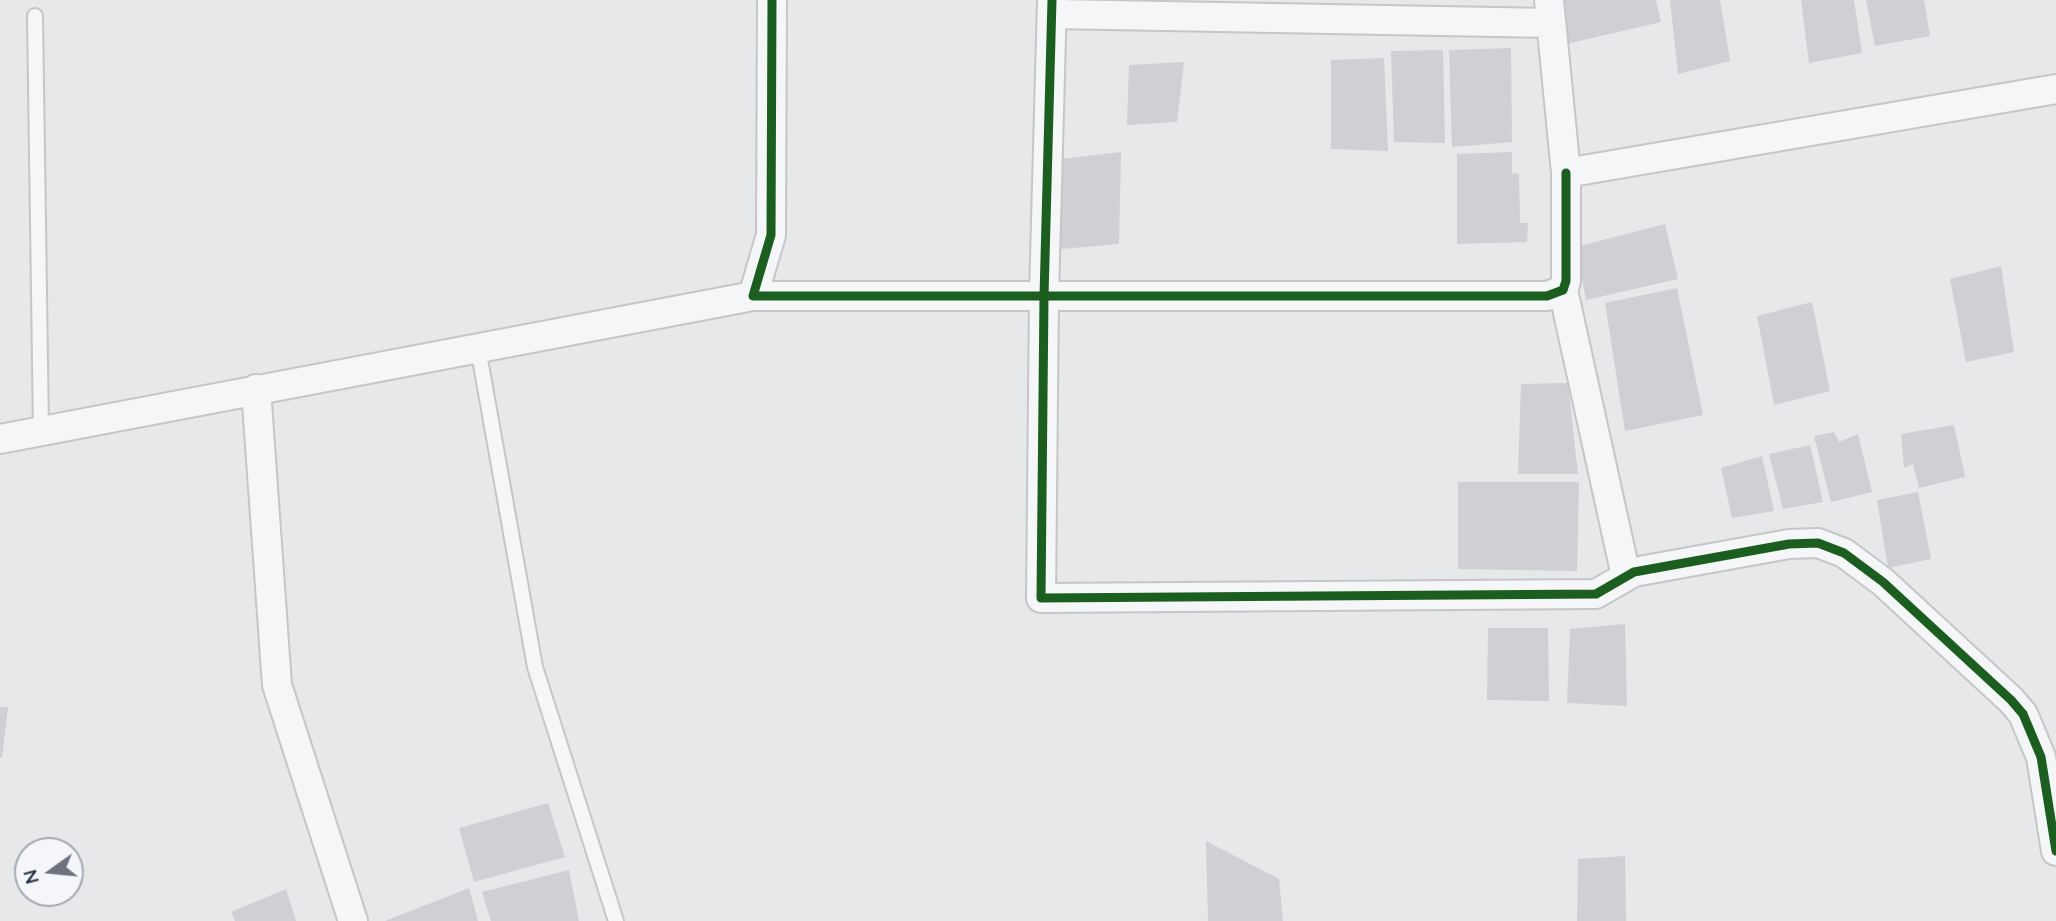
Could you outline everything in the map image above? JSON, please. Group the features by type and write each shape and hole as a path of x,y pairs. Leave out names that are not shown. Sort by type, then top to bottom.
{"street":[{"path":"753,296 771,235 772,0"},
{"path":"1626,576 1563,290 1566,281 1566,173 1550,11 1052,7 1044,296 1041,598 1596,594 1626,576 1804,541 1832,547 1883,582 2011,700 2022,714 2041,757 2056,851"},
{"path":"1566,173 2056,89"},
{"path":"0,439 753,296 1547,296 1563,290"},
{"path":"256,389 276,685 353,921"}],"lane":[{"path":"35,16 41,430"},
{"path":"478,348 535,667 616,921"}],"building":[{"path":"1557,0 1656,0 1661,22 1562,45"},
{"path":"1670,0 1720,0 1730,61 1678,74"},
{"path":"1801,0 1854,0 1862,53 1809,63"},
{"path":"1866,0 1924,0 1930,36 1875,46"},
{"path":"1511,48 1512,142 1452,147 1449,50"},
{"path":"1443,50 1445,143 1394,142 1391,51"},
{"path":"1384,58 1388,151 1331,149 1331,60"},
{"path":"1184,62 1177,122 1127,125 1129,65"},
{"path":"1121,152 1119,244 1061,249 1061,159"},
{"path":"1512,152 1512,173 1519,174 1520,223 1528,223 1527,242 1457,244 1457,154"},
{"path":"1665,224 1678,279 1586,300 1576,247"},
{"path":"2001,266 2014,352 1966,362 1950,279"},
{"path":"1677,288 1703,415 1625,431 1605,303"},
{"path":"1812,302 1830,391 1774,405 1757,316"},
{"path":"1568,383 1578,474 1518,474 1521,384"},
{"path":"1954,425 1965,477 1919,488 1913,464 1904,468 1901,434"},
{"path":"1834,432 1839,442 1858,434 1872,492 1831,502 1814,436"},
{"path":"1810,445 1823,502 1783,509 1769,454"},
{"path":"1762,456 1774,511 1732,518 1721,468"},
{"path":"1458,482 1579,482 1577,571 1458,569"},
{"path":"1918,492 1931,559 1888,568 1877,500"},
{"path":"1625,624 1627,706 1567,703 1570,629"},
{"path":"1488,628 1548,628 1549,701 1487,700"},
{"path":"0,707 8,707 2,758 0,758"},
{"path":"548,803 565,857 474,882 459,828"},
{"path":"1206,841 1279,879 1283,921 1208,921"},
{"path":"1625,856 1626,921 1577,921 1578,859"},
{"path":"569,870 579,921 491,921 482,892"},
{"path":"469,888 478,921 385,921"},
{"path":"286,889 296,921 235,921 231,912"}],"cycle path":[{"path":"772,0 771,235 753,296 1547,296 1563,290 1566,281 1566,173"},
{"path":"1052,0 1044,296 1041,598 1596,594 1634,572 1789,544 1818,543 1844,553 1883,582 2023,714 2041,757 2056,851"}]}
